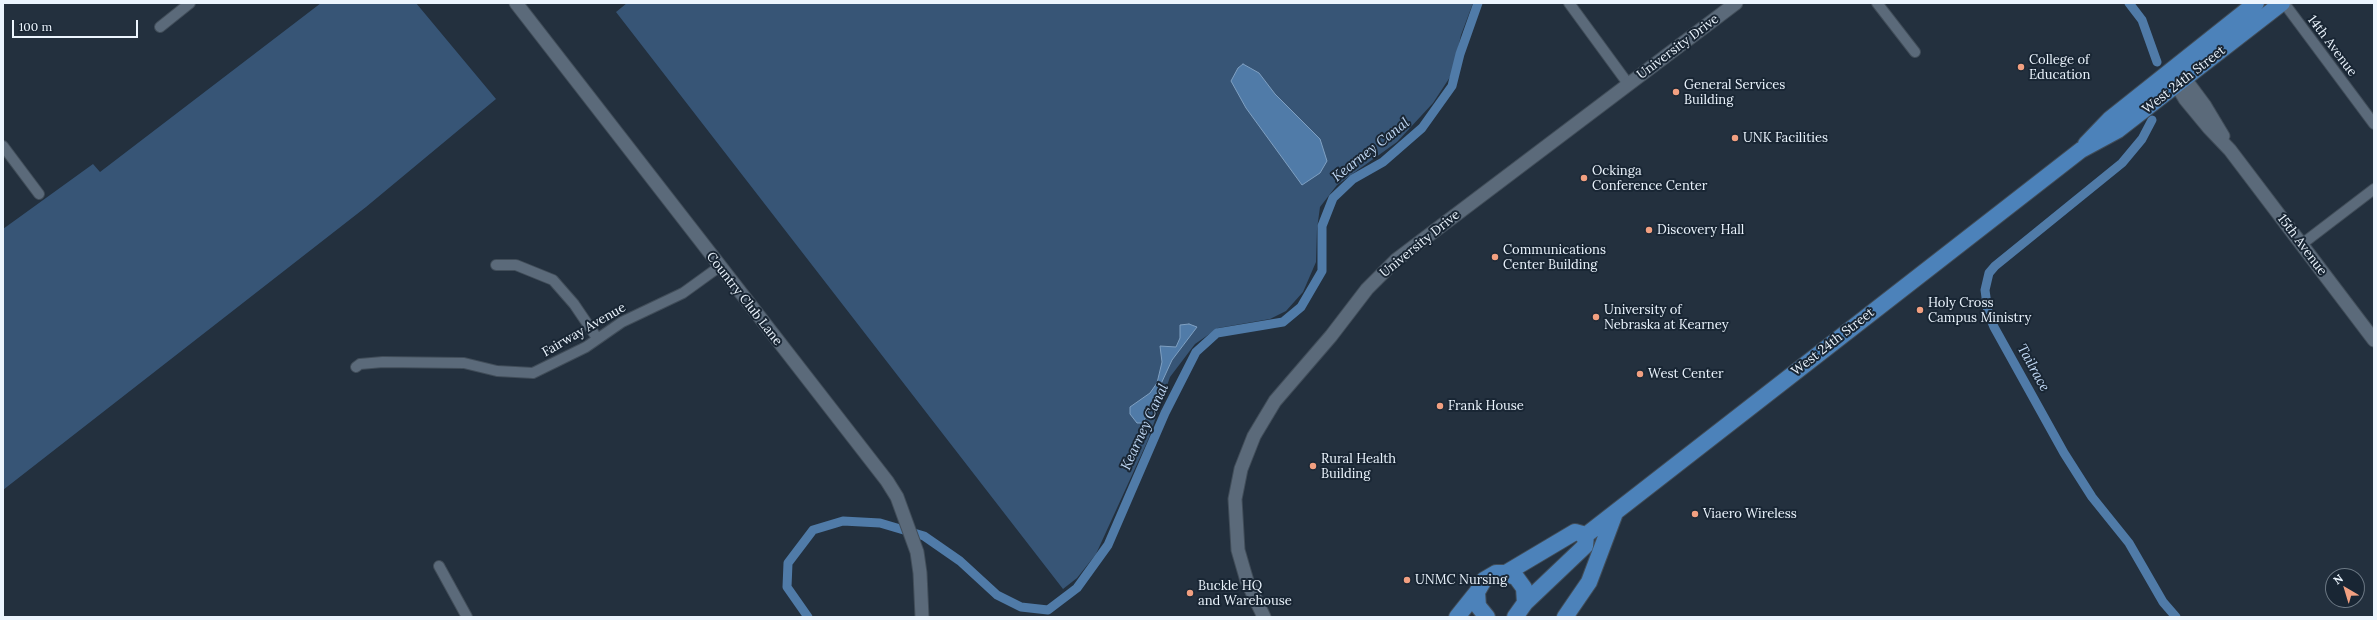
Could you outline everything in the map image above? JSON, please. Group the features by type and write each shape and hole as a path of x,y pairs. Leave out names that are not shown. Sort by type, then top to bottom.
{"main road":[{"name":"West 24th Street","path":"1514,617 1525,603 1585,546 1586,535 2081,150 2110,119 2171,68 2256,3"},
{"name":"West 24th Street","path":"2081,150 2118,130 2283,3"},
{"path":"1565,617 1588,582 1616,512"},
{"path":"1457,617 1477,592 1483,581 1489,576 1496,573 1506,573 1575,532 1586,535"},
{"path":"1506,573 1521,582 1526,595 1525,603"},
{"path":"1477,592 1478,606 1486,617"}],"street":[{"path":"160,27 190,3"},
{"name":"Country Club Lane","path":"516,3 719,267 887,481 896,497 916,549 920,573 922,617"},
{"path":"1569,3 1629,85"},
{"name":"University Drive","path":"1264,617 1247,581 1238,550 1235,499 1241,469 1254,436 1275,401 1331,336 1367,289 1396,260 1736,3"},
{"path":"1877,3 1915,52"},
{"name":"14th Avenue","path":"2283,3 2374,124"},
{"name":"15th Avenue","path":"2171,68 2209,128 2230,150 2374,340"},
{"path":"3,146 39,194"},
{"path":"2302,244 2374,190"},
{"path":"496,265 516,265 553,280 574,304 598,338"},
{"name":"Fairway Avenue","path":"356,367 360,364 383,362 464,363 497,371 533,373 586,347 622,322 683,293 719,267"},
{"path":"439,566 467,617"}],"shaded area":[{"path":"321,3 416,3 496,99 366,207 3,490 3,229 93,164 100,172"},
{"path":"627,3 1473,3 1461,35 1452,74 1433,103 1397,142 1337,185 1320,207 1317,229 1316,262 1303,292 1286,311 1270,319 1218,328 1195,344 1170,377 1148,440 1096,554 1077,578 1063,589 616,12"},
{"path":"1243,64 1259,73 1275,94 1320,139 1327,161 1320,173 1302,185 1246,108 1231,81 1238,68"},
{"path":"1189,324 1197,327 1172,360 1143,423 1137,423 1130,414 1130,407 1150,393 1157,383 1162,362 1160,346 1176,347 1180,338 1180,325"}],"waterway":[{"name":"Kearney Canal","path":"808,617 787,587 788,563 813,530 843,521 880,523 924,536 960,561 997,595 1021,607 1048,610 1077,588 1108,545 1165,413 1196,352 1217,333 1283,322 1301,307 1322,271 1322,226 1333,198 1353,179 1383,162 1422,128 1452,86 1460,54 1478,3"},
{"name":"Tailrace","path":"2129,3 2142,20 2157,62"},
{"name":"Tailrace","path":"2152,120 2142,139 2122,163 1995,266 1989,273 1985,290 1988,312 1994,327 2064,453 2092,497 2129,543 2163,602 2176,617"}],"place":[{"name":"College of Education","path":"2021,67"},
{"name":"General Services Building","path":"1676,92"},
{"name":"UNK Facilities","path":"1735,138"},
{"name":"Ockinga Conference Center","path":"1584,178"},
{"name":"Discovery Hall","path":"1649,230"},
{"name":"Communications Center Building","path":"1495,257"},
{"name":"Holy Cross Campus Ministry","path":"1920,310"},
{"name":"University of Nebraska at Kearney","path":"1596,317"},
{"name":"West Center","path":"1640,374"},
{"name":"Frank House","path":"1440,406"},
{"name":"Rural Health Building","path":"1313,466"},
{"name":"Viaero Wireless","path":"1695,514"},
{"name":"UNMC Nursing","path":"1407,580"},
{"name":"Buckle HQ and Warehouse","path":"1190,593"}]}
